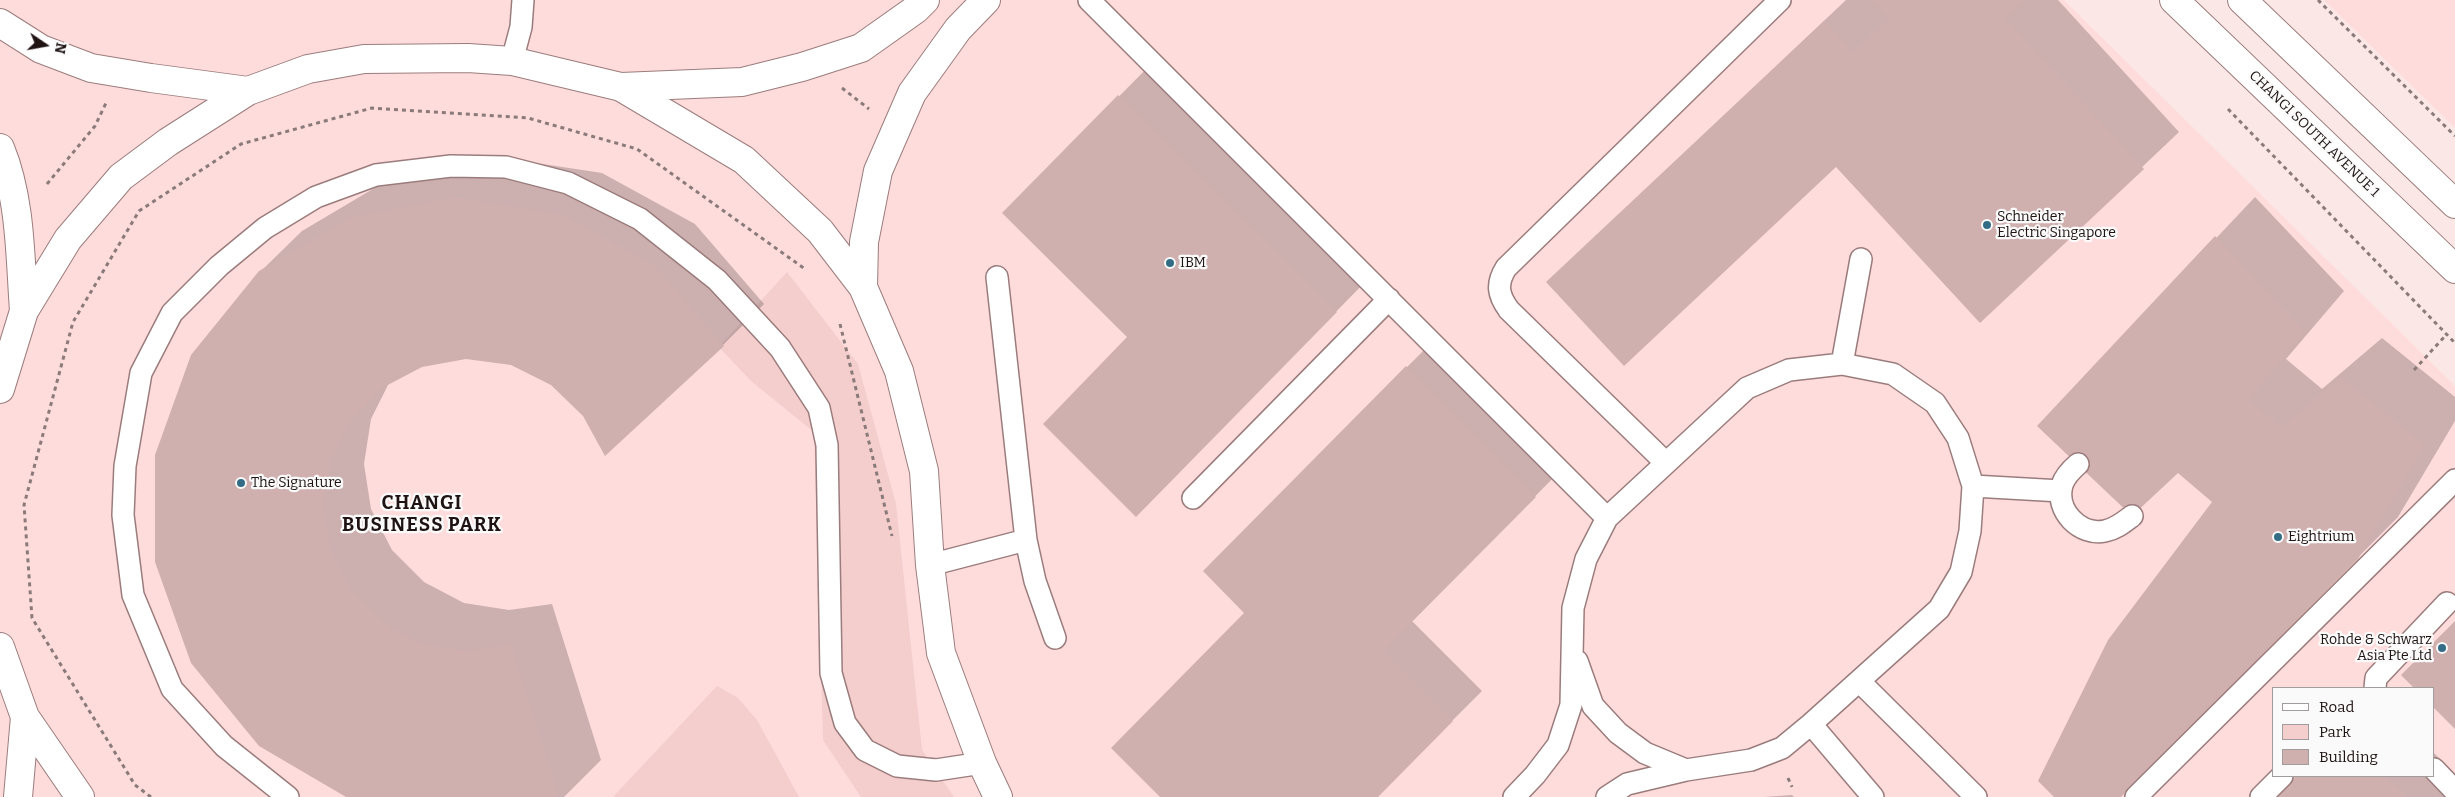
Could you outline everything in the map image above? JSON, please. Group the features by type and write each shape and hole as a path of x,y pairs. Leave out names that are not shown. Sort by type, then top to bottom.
{"street":[{"path":"0,389 24,311 68,239 121,177 168,142 248,91 308,70 364,59 468,58 512,61 621,87 742,82 816,63 860,48 916,9 925,0"},
{"path":"863,287 864,242 878,172 912,93 958,29 986,0"},
{"name":"CHANGI SOUTH AVENUE 1","path":"2174,0 2455,269"},
{"path":"2242,0 2455,204"},
{"path":"0,24 41,49 92,68 248,91"},
{"path":"621,87 744,160 820,231 863,287 899,371 924,471 930,565 941,653 982,763 998,797"},
{"path":"0,148 9,169 17,213 24,311"},
{"path":"0,647 25,717 80,797"},
{"path":"18,797 25,717"}],"lane":[{"path":"512,61 521,27 523,0"},
{"path":"1089,0 1607,518"},
{"path":"1666,463 1509,310 1500,298 1498,281 1506,268 1780,0"},
{"path":"288,797 224,746 172,688 133,595 123,515 125,466 141,373 172,313 219,266 265,228 316,197 376,175 450,166 506,167 568,182 640,219 717,280 780,348 819,408 827,446 831,673 845,723 865,750 897,766 936,770 982,763"},
{"path":"1842,364 1861,259"},
{"path":"998,277 1026,540 1035,582 1055,638"},
{"path":"1193,498 1389,299"},
{"path":"1514,797 1535,775 1558,745 1571,706 1573,608 1586,559 1607,518 1747,388 1789,370 1842,364 1893,374 1935,402 1958,438 1973,486 1970,531 1961,572 1939,609 1860,681 1782,748 1751,760 1686,770 1627,784 1607,797"},
{"path":"2078,464 2067,474 2061,491 2065,510 2072,521 2082,528 2094,532 2118,527 2132,516"},
{"path":"2136,797 2455,480"},
{"path":"1973,486 2061,491"},
{"path":"930,565 1026,540"},
{"path":"2375,687 2376,678 2447,603"},
{"path":"1573,650 1593,706 1618,733 1645,753 1686,770"},
{"path":"1860,681 1976,797"},
{"path":"1811,724 1873,797"},
{"path":"2435,770 2455,791"},
{"path":"2261,797 2281,777"}],"path":[{"path":"2318,0 2455,136"},
{"path":"816,63 848,94 897,128"},
{"path":"17,213 51,180 95,126 121,73"},
{"path":"151,797 135,785 32,618 24,505 72,322 139,211 241,144 372,108 528,118 637,149 807,270"},
{"path":"2228,109 2455,343"},
{"path":"839,320 894,541"},
{"path":"2414,370 2446,335"}],"shaded area":[{"name":"CHANGI BUSINESS PARK","path":"0,0 2064,0 2455,386 2455,797 0,797"},
{"path":"2324,0 2455,0 2455,128"}],"green space":[{"path":"787,272 858,364 896,504 922,750 954,797 861,797 823,740 814,432 751,381 719,347"},
{"path":"717,686 738,698 757,720 799,797 613,797"}],"building":[{"name":"Schneider Electric Singapore","path":"1872,0 2024,0 2005,18 2144,169 1980,323 1836,167 1624,366 1546,282 1824,21 1853,52 1889,19"},
{"name":"IBM","path":"1118,95 1337,312 1136,517 1043,424 1127,337 1002,213"},
{"name":"The Signature","path":"455,197 561,214 654,265 724,346 605,456 583,416 551,385 511,365 466,359 422,367 382,388 351,420 330,461 323,506 331,550 351,591 383,623 423,644 467,651 511,644 559,797 346,797 259,746 191,663 155,562 155,455 191,355 259,271 351,217"},
{"name":"Eightrium","path":"2215,236 2305,332 2248,400 2282,427 2341,377 2425,445 2358,559 2121,797 2054,797 2038,781 2108,640 2212,502 2178,473 2132,516 2037,426"},
{"path":"1406,366 1536,497 1383,651 1453,721 1378,797 1160,797 1111,748 1244,613 1203,571"},
{"name":"Rohde & Schwarz Asia Pte Ltd","path":"2455,621 2455,729 2435,709 2435,687 2413,687 2401,675"},
{"path":"2295,777 2386,777 2407,797 2275,797"}],"place":[{"name":"Schneider Electric Singapore","path":"1987,225"},
{"name":"IBM","path":"1170,263"},
{"name":"The Signature","path":"241,483"},
{"name":"Eightrium","path":"2278,537"},
{"name":"Rohde & Schwarz Asia Pte Ltd","path":"2442,648"}],"district":[{"name":"CHANGI BUSINESS PARK","path":"422,515"}]}
